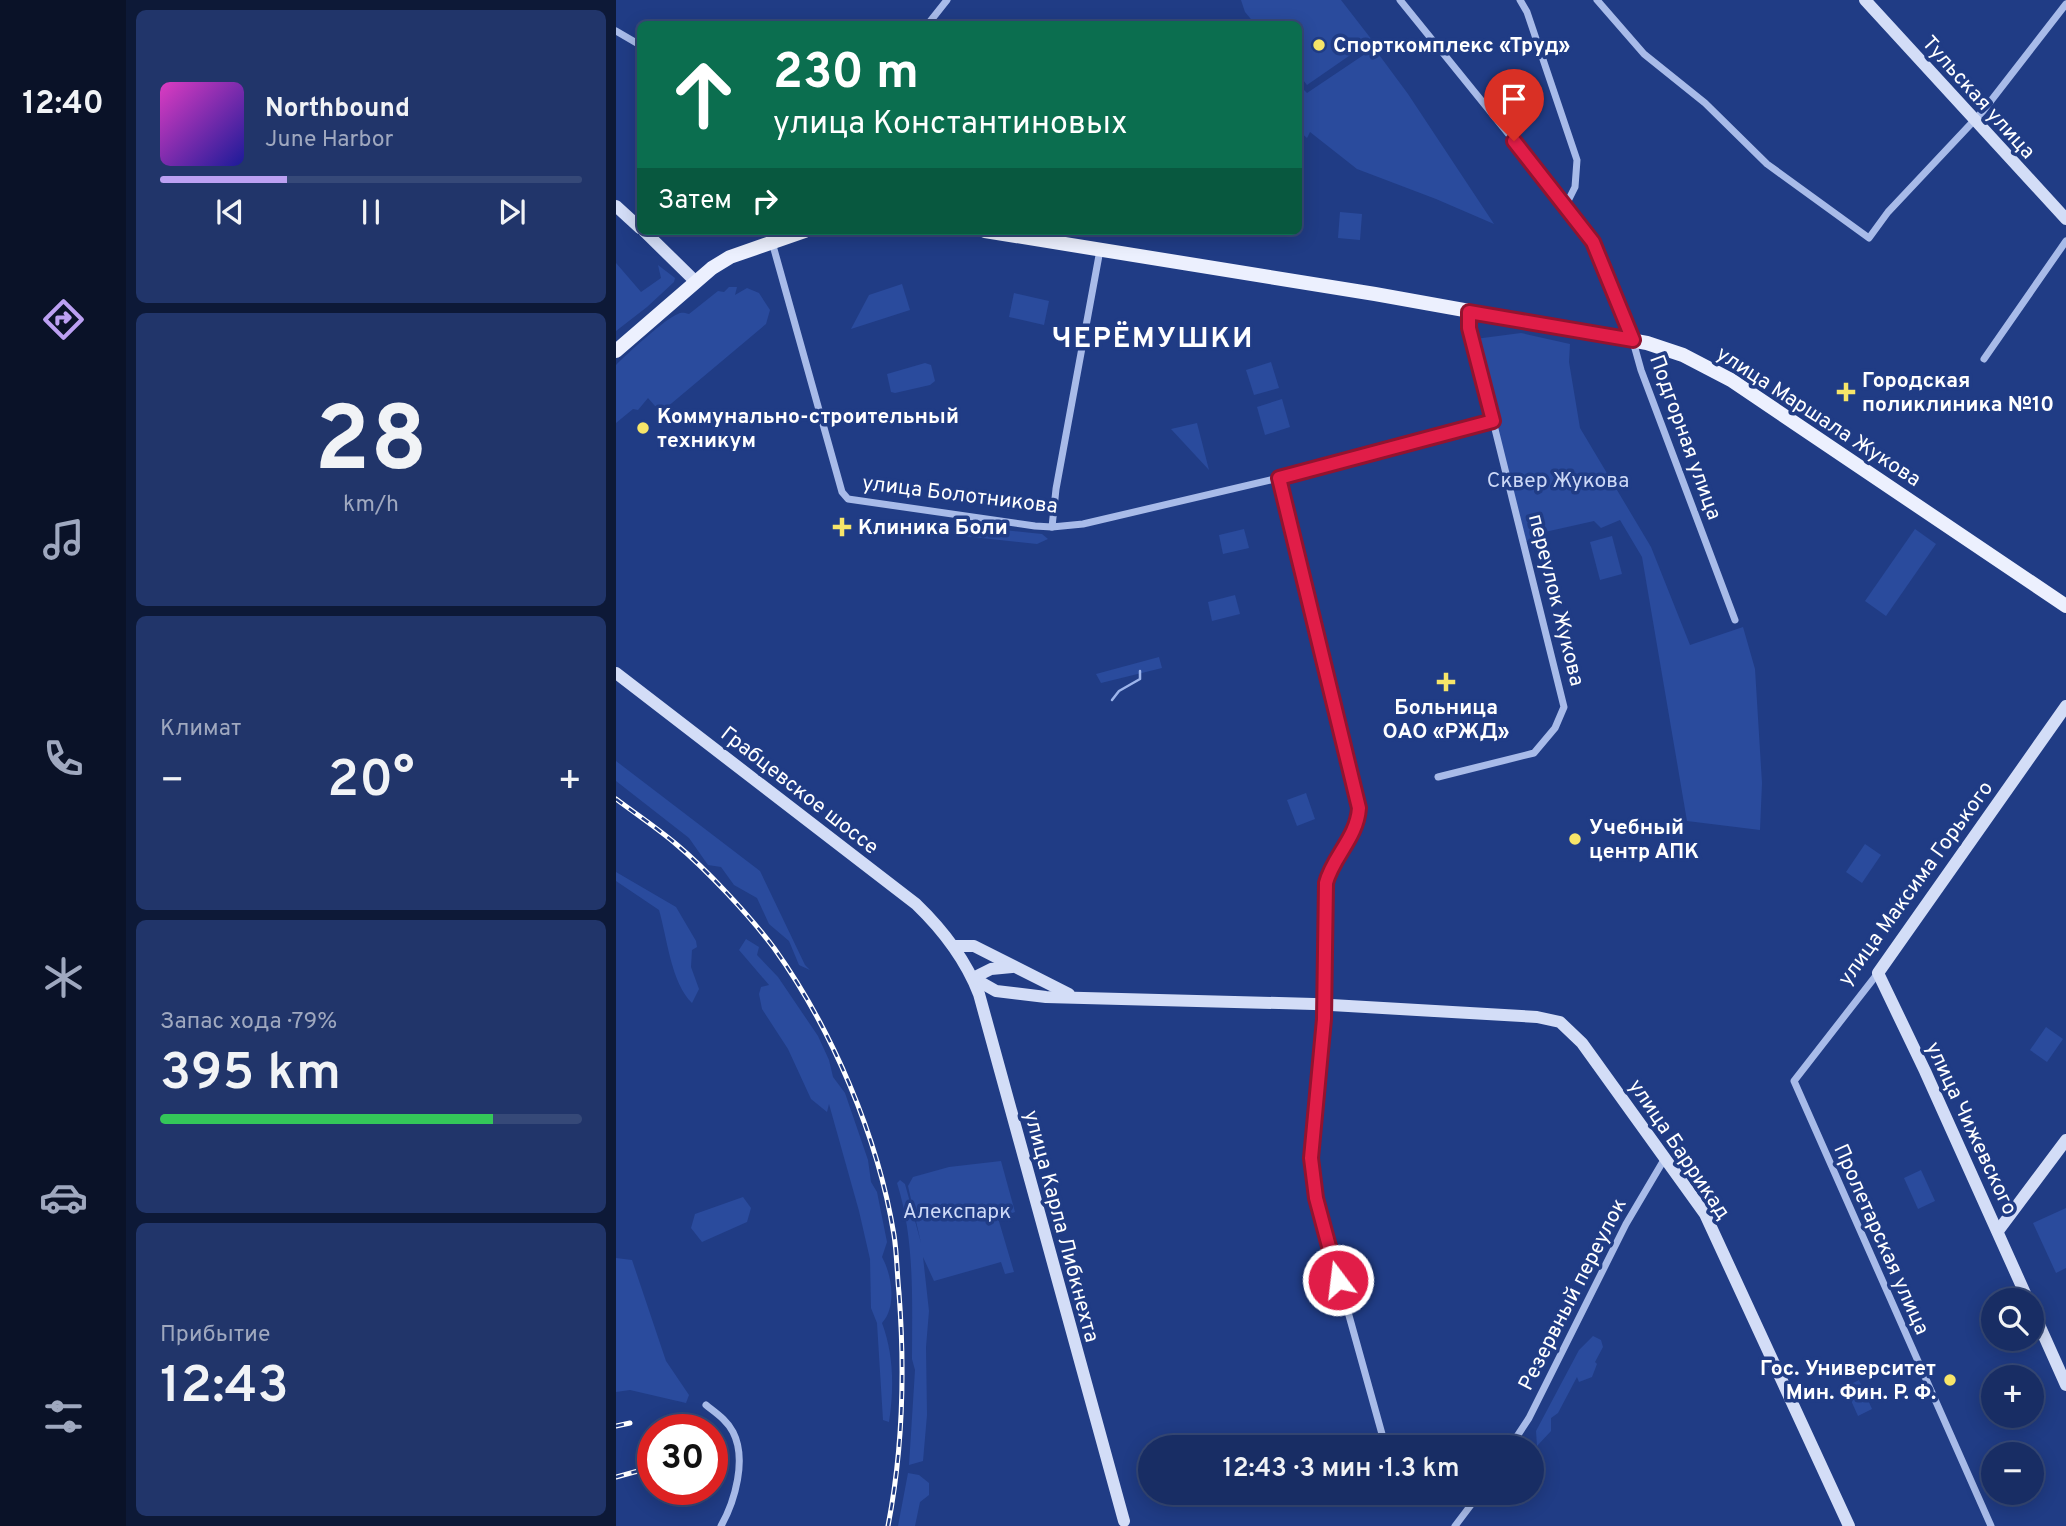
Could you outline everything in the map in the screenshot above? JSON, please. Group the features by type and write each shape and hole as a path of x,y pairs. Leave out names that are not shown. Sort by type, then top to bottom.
{"main road":[{"path":"616,351 696,282 730,257 790,235"},
{"name":"улица Маршала Жукова","path":"1009,235 1375,294 1633,340 1683,355 1731,380 2066,606"}],"street":[{"path":"930,21 947,0"},
{"name":"Подгорная улица","path":"1400,0 1593,242 1633,340 1641,370 1735,620"},
{"path":"1520,0 1527,12 1577,160 1575,187 1566,205"},
{"path":"1597,0 1644,54 1705,103 1767,164 1868,238 1888,212 1974,120 2065,5 2056,0"},
{"name":"Тульская улица","path":"1866,0 2066,219"},
{"path":"616,31 637,43"},
{"path":"616,206 637,225"},
{"path":"647,235 696,282"},
{"name":"улица Болотникова","path":"772,241 842,492 848,499 1052,527 1083,524 1279,478 1493,421"},
{"path":"1984,359 2066,241"},
{"path":"1052,527 1056,489 1100,250"},
{"name":"переулок Жукова","path":"1438,778 1534,753 1555,728 1564,707 1469,328 1469,312"},
{"path":"1279,478 1359,808 1356,827 1326,883 1324,1005 1311,1158 1316,1198 1382,1435"},
{"name":"Грабцевское шоссе","path":"616,673 916,904 935,922 953,946"},
{"name":"улица Максима Горького","path":"1794,1081 1878,973 2066,706"},
{"path":"953,946 974,946 1073,996"},
{"name":"улица Карла Либкнехта","path":"953,946 972,978 982,1009 1124,1521"},
{"path":"972,978 991,969 1013,967"},
{"path":"1018,993 1025,985 1025,973"},
{"name":"улица Чижевского","path":"1878,973 2023,1288"},
{"path":"972,978 1003,993 1046,997 1324,1005"},
{"path":"982,1009 1003,993"},
{"name":"улица Баррикад","path":"1324,1005 1536,1017 1560,1022 1582,1043 1705,1214 1849,1526"},
{"name":"Пролетарская улица","path":"1794,1081 1991,1526"},
{"path":"1998,1231 2066,1140"},
{"name":"Резервный переулок","path":"1518,1435 1529,1418 1626,1224 1665,1157"},
{"path":"2044,1336 2066,1385"},
{"path":"706,1405 724,1419 739,1449 735,1497 721,1526"},
{"path":"1455,1526 1471,1505"}],"green space":[{"path":"1241,0 1341,0 1372,40 1307,85 1302,79 1302,21 1252,21 1245,12"},
{"path":"1374,48 1408,94 1494,224 1357,169 1310,132 1307,138 1302,134 1302,88 1307,93"},
{"path":"1340,212 1362,214 1360,240 1338,238"},
{"path":"616,263 641,292 661,278 658,265 675,278 647,307 616,331"},
{"path":"902,284 910,310 851,329 869,295"},
{"path":"729,287 737,287 735,295 747,288 759,293 770,310 766,324 666,408 655,406 648,398 638,410 633,409 616,423 616,365 665,322 681,313 689,314 718,291 724,292"},
{"path":"1014,293 1049,301 1044,325 1009,317"},
{"name":"Сквер Жукова","path":"1521,333 1570,344 1569,362 1580,428 1651,547 1690,645 1743,627 1755,669 1762,783 1760,830 1687,821 1642,557 1620,520 1601,528 1594,521 1536,534 1535,540 1526,541 1475,339"},
{"path":"1271,362 1279,388 1254,395 1246,370"},
{"path":"925,363 931,365 935,381 930,385 891,392 887,374"},
{"path":"1282,399 1290,427 1265,435 1257,407"},
{"path":"1197,423 1209,470 1171,429"},
{"path":"954,525 1042,534 1048,539 1037,544 954,535"},
{"path":"1244,529 1249,548 1223,554 1219,535"},
{"path":"1915,529 1936,544 1886,616 1865,601"},
{"path":"1612,536 1622,574 1600,580 1590,542"},
{"path":"1235,595 1240,614 1212,621 1208,602"},
{"path":"1159,657 1162,668 1101,683 1096,674"},
{"path":"616,761 760,871 805,965 810,970 799,965 789,941 769,924 757,898 734,885 721,867 708,865 689,838 616,781"},
{"path":"1306,793 1315,819 1297,826 1287,800"},
{"path":"1865,844 1881,855 1862,883 1846,872"},
{"path":"616,872 676,907 696,941 697,947 692,950 691,967 699,989 692,1003 674,972 659,910 616,881"},
{"path":"746,939 759,947 757,955 778,977 818,1036 833,1077 845,1093 868,1160 887,1242 882,1257 891,1291 890,1308 882,1323 892,1372 889,1422 883,1420 877,1323 871,1308 870,1259 829,1104 827,1112 811,1099 788,1049 762,1009 759,994 761,987 769,985 739,950"},
{"path":"2046,1027 2063,1039 2047,1062 2030,1050"},
{"name":"Алекспарк","path":"1001,1161 1015,1212 998,1218 1014,1272 1005,1274 1001,1262 934,1281 923,1257 929,1311 926,1347 927,1415 923,1461 909,1465 915,1370 912,1359 912,1292 907,1226 897,1183 900,1180 905,1184 921,1243 908,1186 913,1177 949,1167"},
{"path":"1921,1170 1935,1201 1918,1209 1904,1178"},
{"path":"743,1197 751,1208 747,1222 702,1242 691,1228 695,1214"},
{"path":"2066,1208 2066,1268 2056,1273 2033,1223"},
{"path":"616,1258 632,1260 666,1361 689,1395 686,1403 630,1390 616,1392"},
{"path":"1593,1336 1601,1340 1603,1347 1595,1362 1597,1364 1592,1377 1579,1382 1577,1377 1558,1413 1551,1418 1551,1431 1544,1438 1544,1435 1536,1435 1536,1431 1579,1350"},
{"path":"1859,1380 1872,1409 1858,1416 1845,1387"},
{"path":"908,1473 919,1475 929,1483 929,1495 920,1502 915,1526 898,1526"}],"waterway":[{"path":"1112,700 1119,691 1140,679 1140,671"}],"railway":[{"path":"616,799 669,838 701,866 774,948 815,1013 850,1085 864,1122 877,1160 894,1235 901,1323 900,1439 888,1526"},
{"path":"616,1426 630,1423"},
{"path":"616,1477 637,1471"}],"place":[{"name":"Спорткомплекс «Труд»","path":"1319,45"},
{"name":"Городская поликлиника №10","path":"1846,392"},
{"name":"Коммунально-строительный техникум","path":"643,428"},
{"name":"Клиника Боли","path":"842,527"},
{"name":"Больница ОАО «РЖД»","path":"1446,682"},
{"name":"Учебный центр АПК","path":"1575,839"},
{"name":"Гос. Университет Мин. Фин. Р. Ф.","path":"1950,1380"}],"district":[{"name":"ЧЕРЁМУШКИ","path":"1153,337"}],"route":[{"path":"1338,1280 1316,1198 1311,1158 1324,1019 1326,883 1356,827 1359,808 1279,478 1493,421 1469,328 1469,312 1633,340 1593,242 1514,141"}]}
